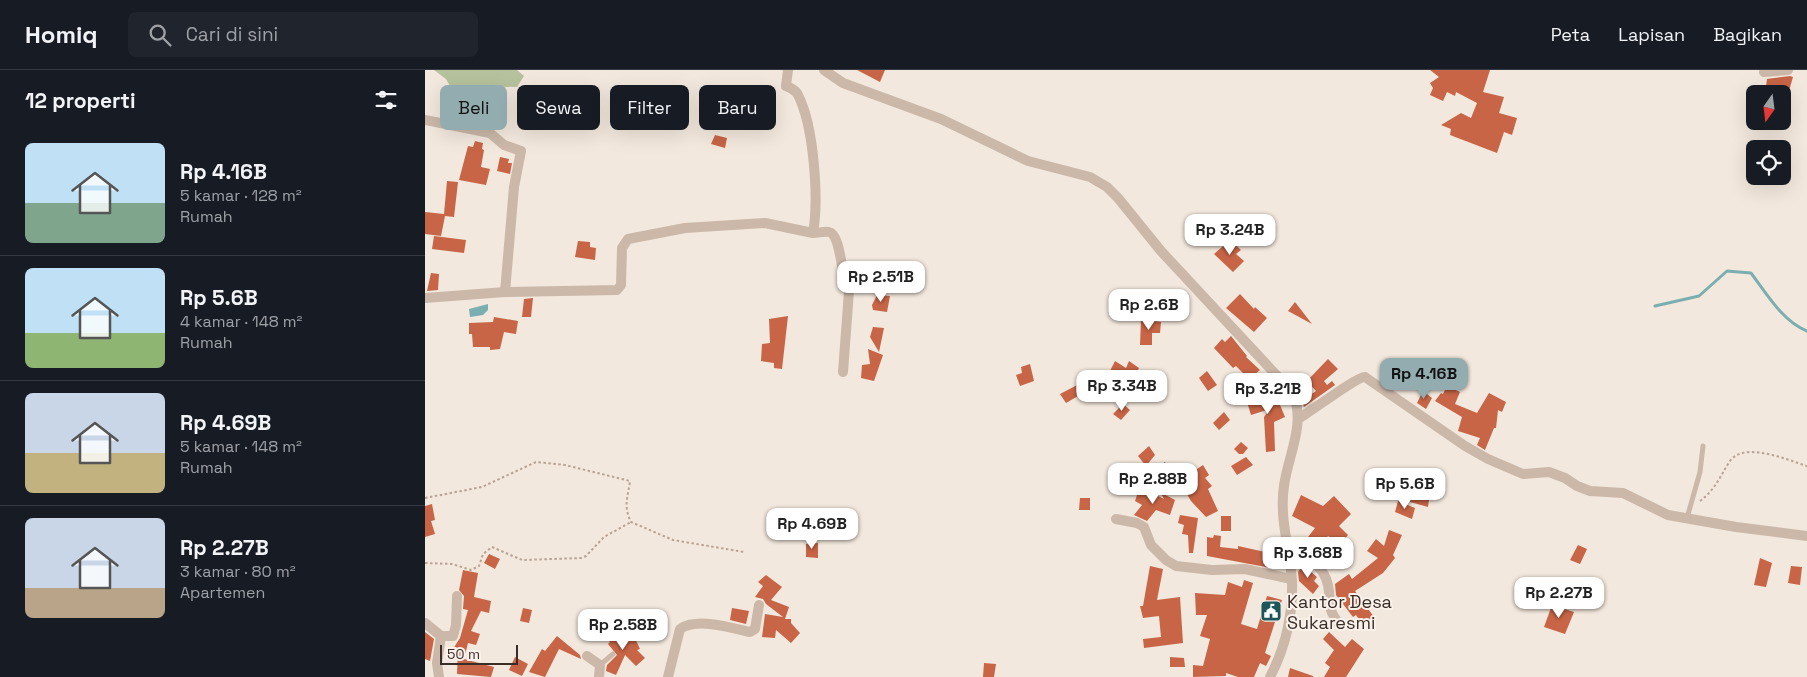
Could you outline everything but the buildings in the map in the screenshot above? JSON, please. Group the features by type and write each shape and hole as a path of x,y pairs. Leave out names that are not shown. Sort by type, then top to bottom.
{"street":[{"path":"788,70 786,86 799,95 813,152 816,192 813,233"},
{"path":"823,70 843,83 941,119 1028,161 1090,177 1107,188 1118,198 1161,251 1293,394 1298,405 1299,419 1284,486 1282,512 1291,578 1287,629 1279,660 1270,677"},
{"path":"1764,72 1788,70"},
{"path":"425,120 490,133 504,145 521,150 514,187 505,292"},
{"path":"425,298 505,292 619,290 622,248 628,238 685,228 765,223 813,233 829,232 834,235 843,265 844,284 849,290 843,372"},
{"path":"1299,419 1356,379 1365,377 1465,446 1488,459 1523,474 1549,472 1590,491 1623,494 1668,515 1736,527 1807,536"},
{"path":"1116,519 1137,523 1144,527 1151,545 1166,560 1177,566 1203,570 1245,569 1291,578"},
{"path":"1286,547 1304,555 1323,572 1328,585 1330,612 1339,624"},
{"path":"425,623 441,636 453,636 456,625 457,596"},
{"path":"668,677 681,629 684,626 717,625 750,632 755,629 759,605"},
{"path":"439,677 437,663 441,636"},
{"path":"587,656 600,665 599,677"}],"lane":[{"path":"1687,518 1700,472 1703,446"},
{"path":"600,665 613,654"}],"path":[{"path":"1692,502 1699,502 1712,492 1731,459 1741,452 1753,452 1807,466"},
{"path":"425,498 482,487 530,463 549,462 630,481 625,495 628,506 627,513 631,522 673,540 744,552"},
{"path":"425,563 452,564 471,570 479,566 483,554 492,547 522,560 581,558 604,537 631,522"}],"green space":[{"path":"434,70 517,70 524,76 517,87 507,87 507,85 449,85 446,79"}],"water":[{"path":"488,304 488,310 483,315 470,317 469,309"}],"waterway":[{"path":"1655,306 1699,296 1727,271 1751,273 1783,314 1798,327 1807,331"}],"place":[{"name":"Kantor Desa Sukaresmi","path":"1271,611"}]}
